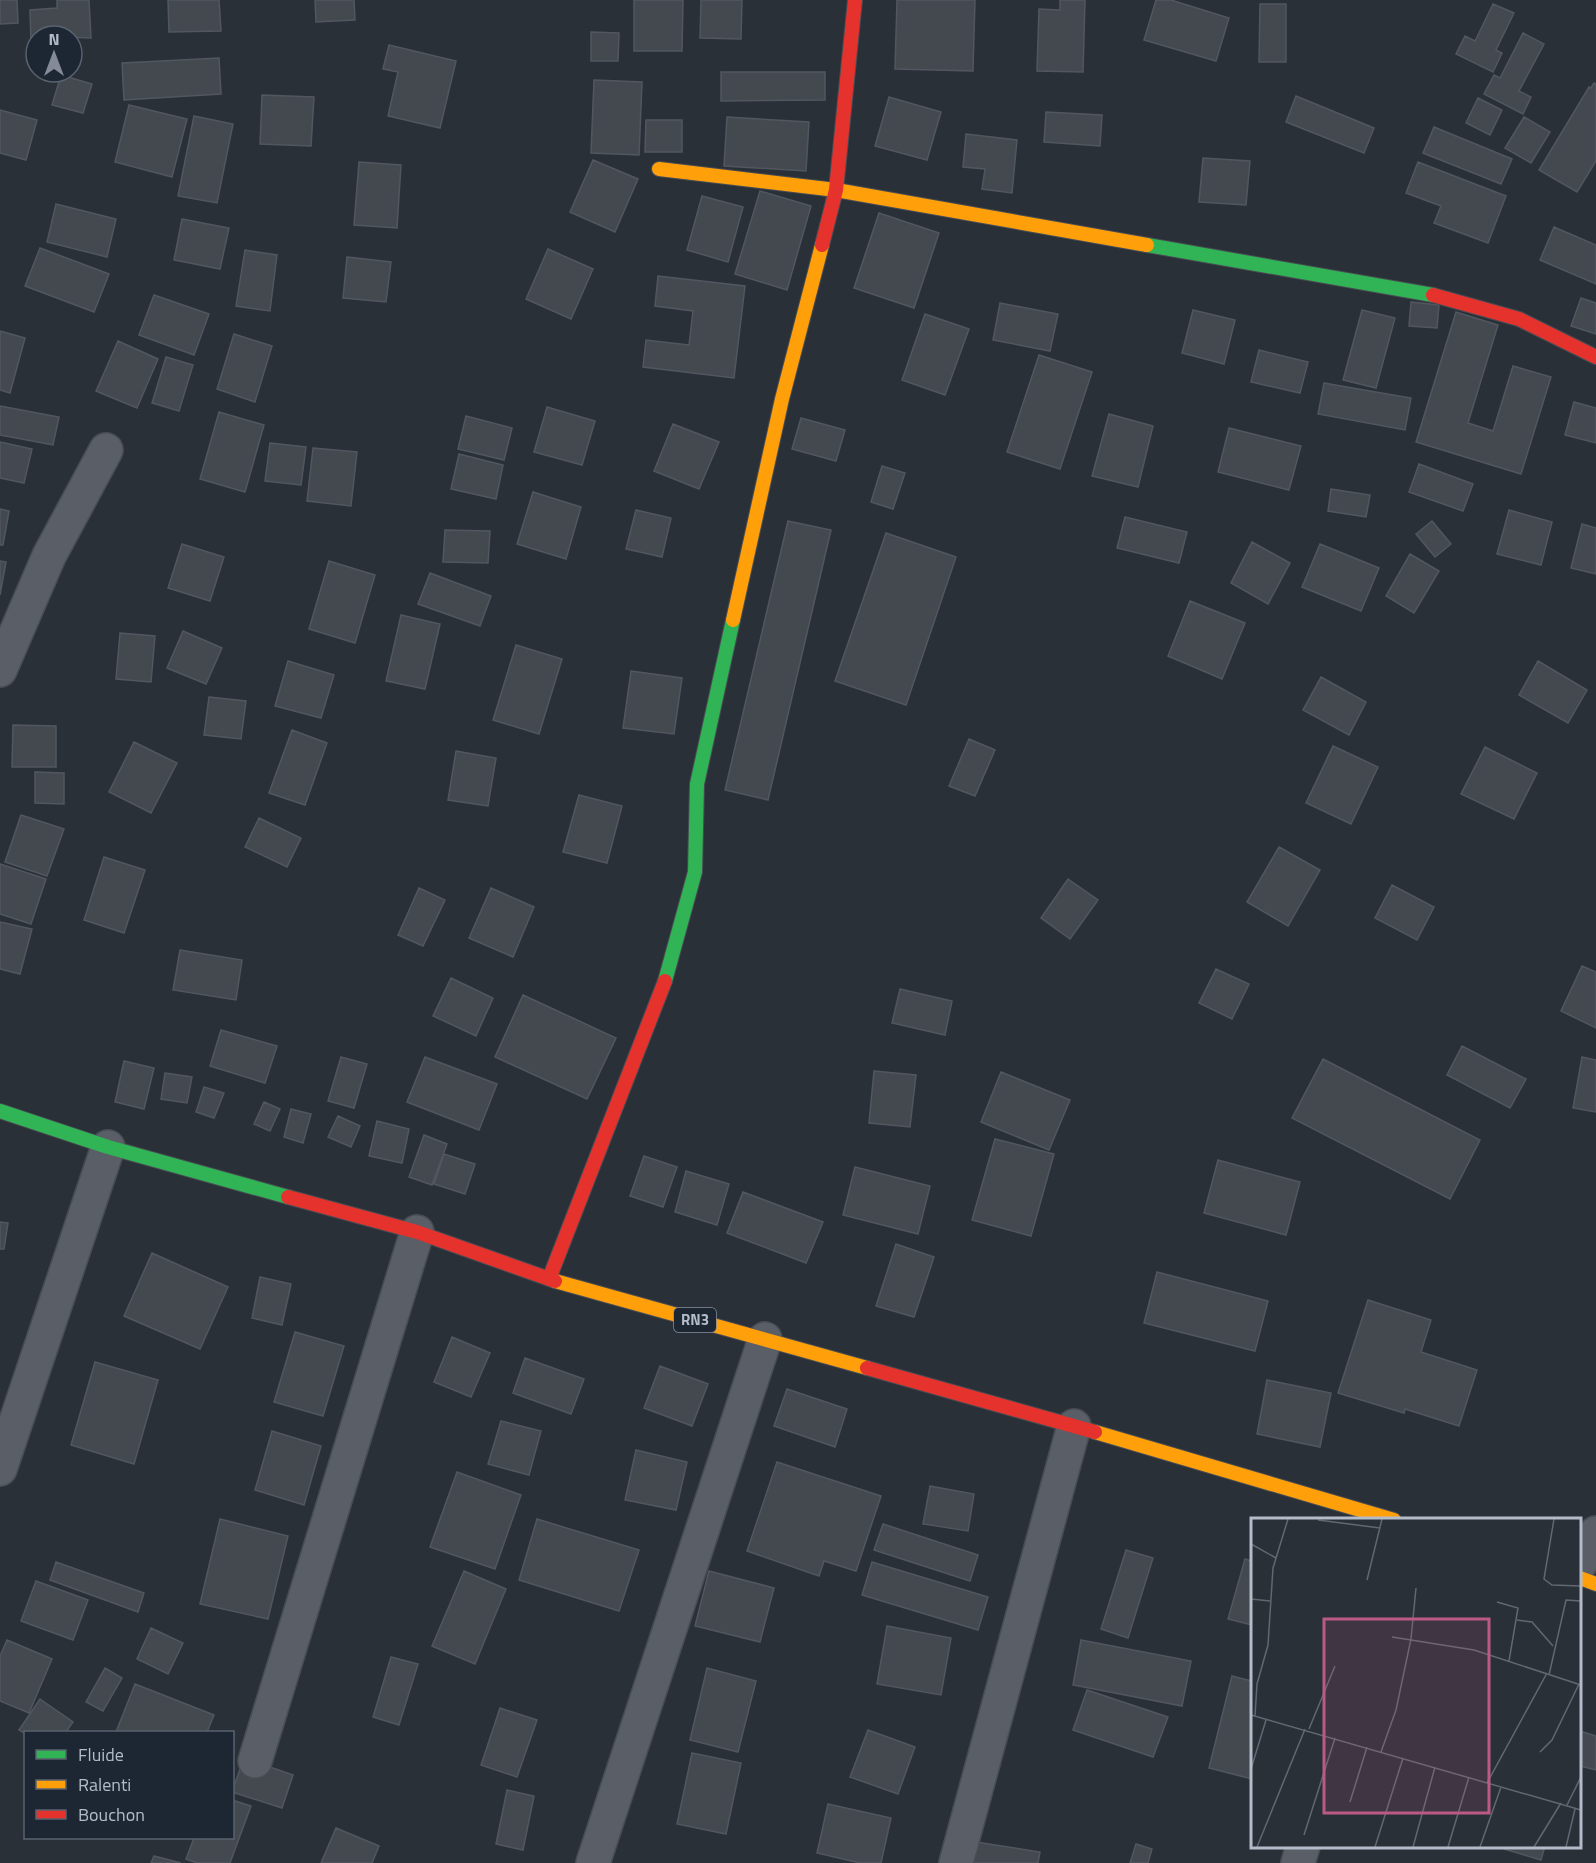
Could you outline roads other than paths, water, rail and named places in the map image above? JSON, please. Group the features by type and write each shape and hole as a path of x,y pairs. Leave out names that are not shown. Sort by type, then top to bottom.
{"main road":[{"path":"549,1280 603,1135 661,996 695,872 697,784 782,399 836,190 855,0"},
{"path":"659,169 836,190 1447,297 1519,319 1596,357"},
{"name":"RN3","path":"0,1111 108,1147 417,1232 549,1280 1074,1426 1387,1518"},
{"path":"1581,1578 1596,1584"}],"street":[{"path":"0,670 49,556 106,450"},
{"path":"0,1469 108,1147"},
{"path":"255,1761 417,1232"},
{"path":"593,1863 765,1339"},
{"path":"956,1863 1074,1426"},
{"path":"1581,1562 1596,1533"},
{"path":"1299,1863 1303,1848"}]}
